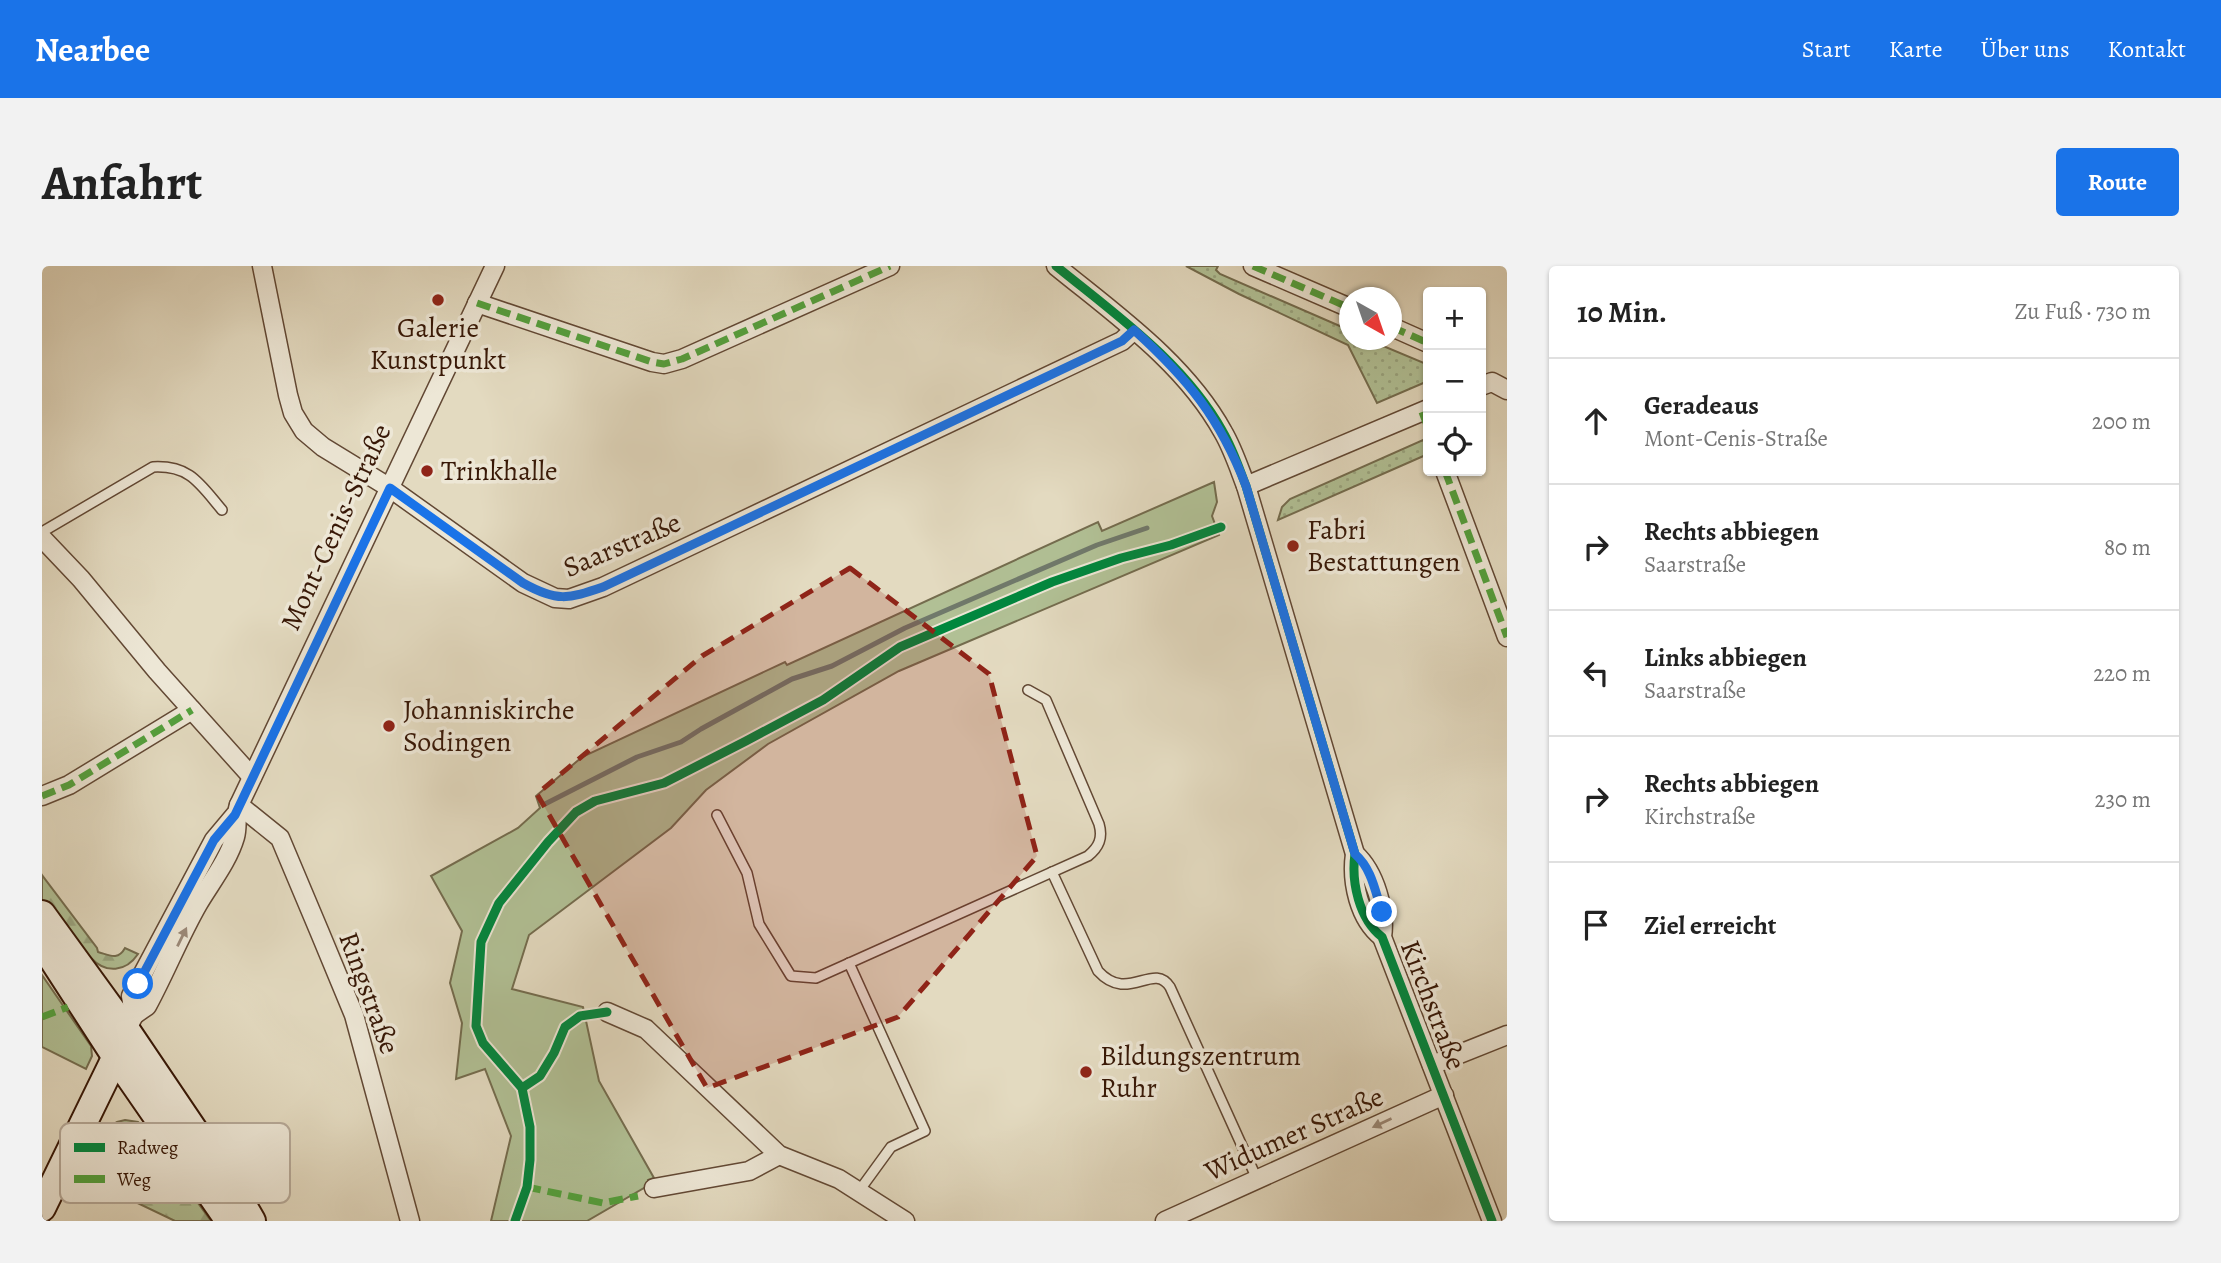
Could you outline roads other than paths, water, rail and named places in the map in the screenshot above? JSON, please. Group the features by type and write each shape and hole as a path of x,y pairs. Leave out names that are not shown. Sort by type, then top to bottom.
{"main road":[{"path":"42,914 131,1023 193,1123"},
{"path":"42,943 161,1123"},
{"name":"Mont-Cenis-Straße","path":"85,1123 117,1059 131,1023"},
{"name":"Mont-Cenis-Straße","path":"42,1208 60,1172"},
{"path":"217,1203 229,1221"},
{"path":"242,1203 252,1221"}],"street":[{"name":"Saarstraße","path":"262,266 293,413 304,431 323,447 390,488 523,583 555,598 569,598 603,587 1122,341 1134,330"},
{"name":"Mont-Cenis-Straße","path":"131,1023 147,1006 236,835 237,810 252,777 495,266"},
{"path":"477,303 644,359 664,363 712,347 890,266"},
{"name":"Kirchstraße","path":"1056,266 1134,330 1176,370 1212,415 1233,451 1246,486 1355,854 1364,862 1370,875 1384,922 1382,937 1492,1221"},
{"path":"1253,266 1339,305"},
{"path":"1402,332 1423,342"},
{"path":"1246,486 1423,417"},
{"path":"1447,476 1507,636"},
{"path":"42,538 81,579 252,777"},
{"path":"42,796 69,785 192,710"},
{"name":"Ringstraße","path":"237,810 280,838 320,933 354,1015 410,1221"},
{"path":"607,1012 646,1029 779,1155 839,1179 905,1221"},
{"path":"1432,1065 1507,1035"},
{"name":"Widumer Straße","path":"1165,1221 1444,1095"},
{"path":"654,1188 749,1171 779,1155"}],"lane":[{"path":"42,532 153,467 173,466 185,471 222,510"},
{"path":"717,815 747,873 759,924 791,976 816,978 1096,850 1102,833 1045,700 1028,690"},
{"path":"1052,872 1098,971 1105,979 1128,986 1156,977 1166,980 1257,1179"},
{"path":"849,963 925,1130 891,1147 859,1191"}],"waterway":[{"path":"545,804 637,757 681,742 792,679 832,666 905,628 1097,545 1147,528"}],"place":[{"name":"Galerie Kunstpunkt","path":"438,300"},
{"name":"Trinkhalle","path":"427,471"},
{"name":"Fabri Bestattungen","path":"1293,546"},
{"name":"Johanniskirche Sodingen","path":"389,726"},
{"name":"Bildungszentrum Ruhr","path":"1086,1072"}]}
